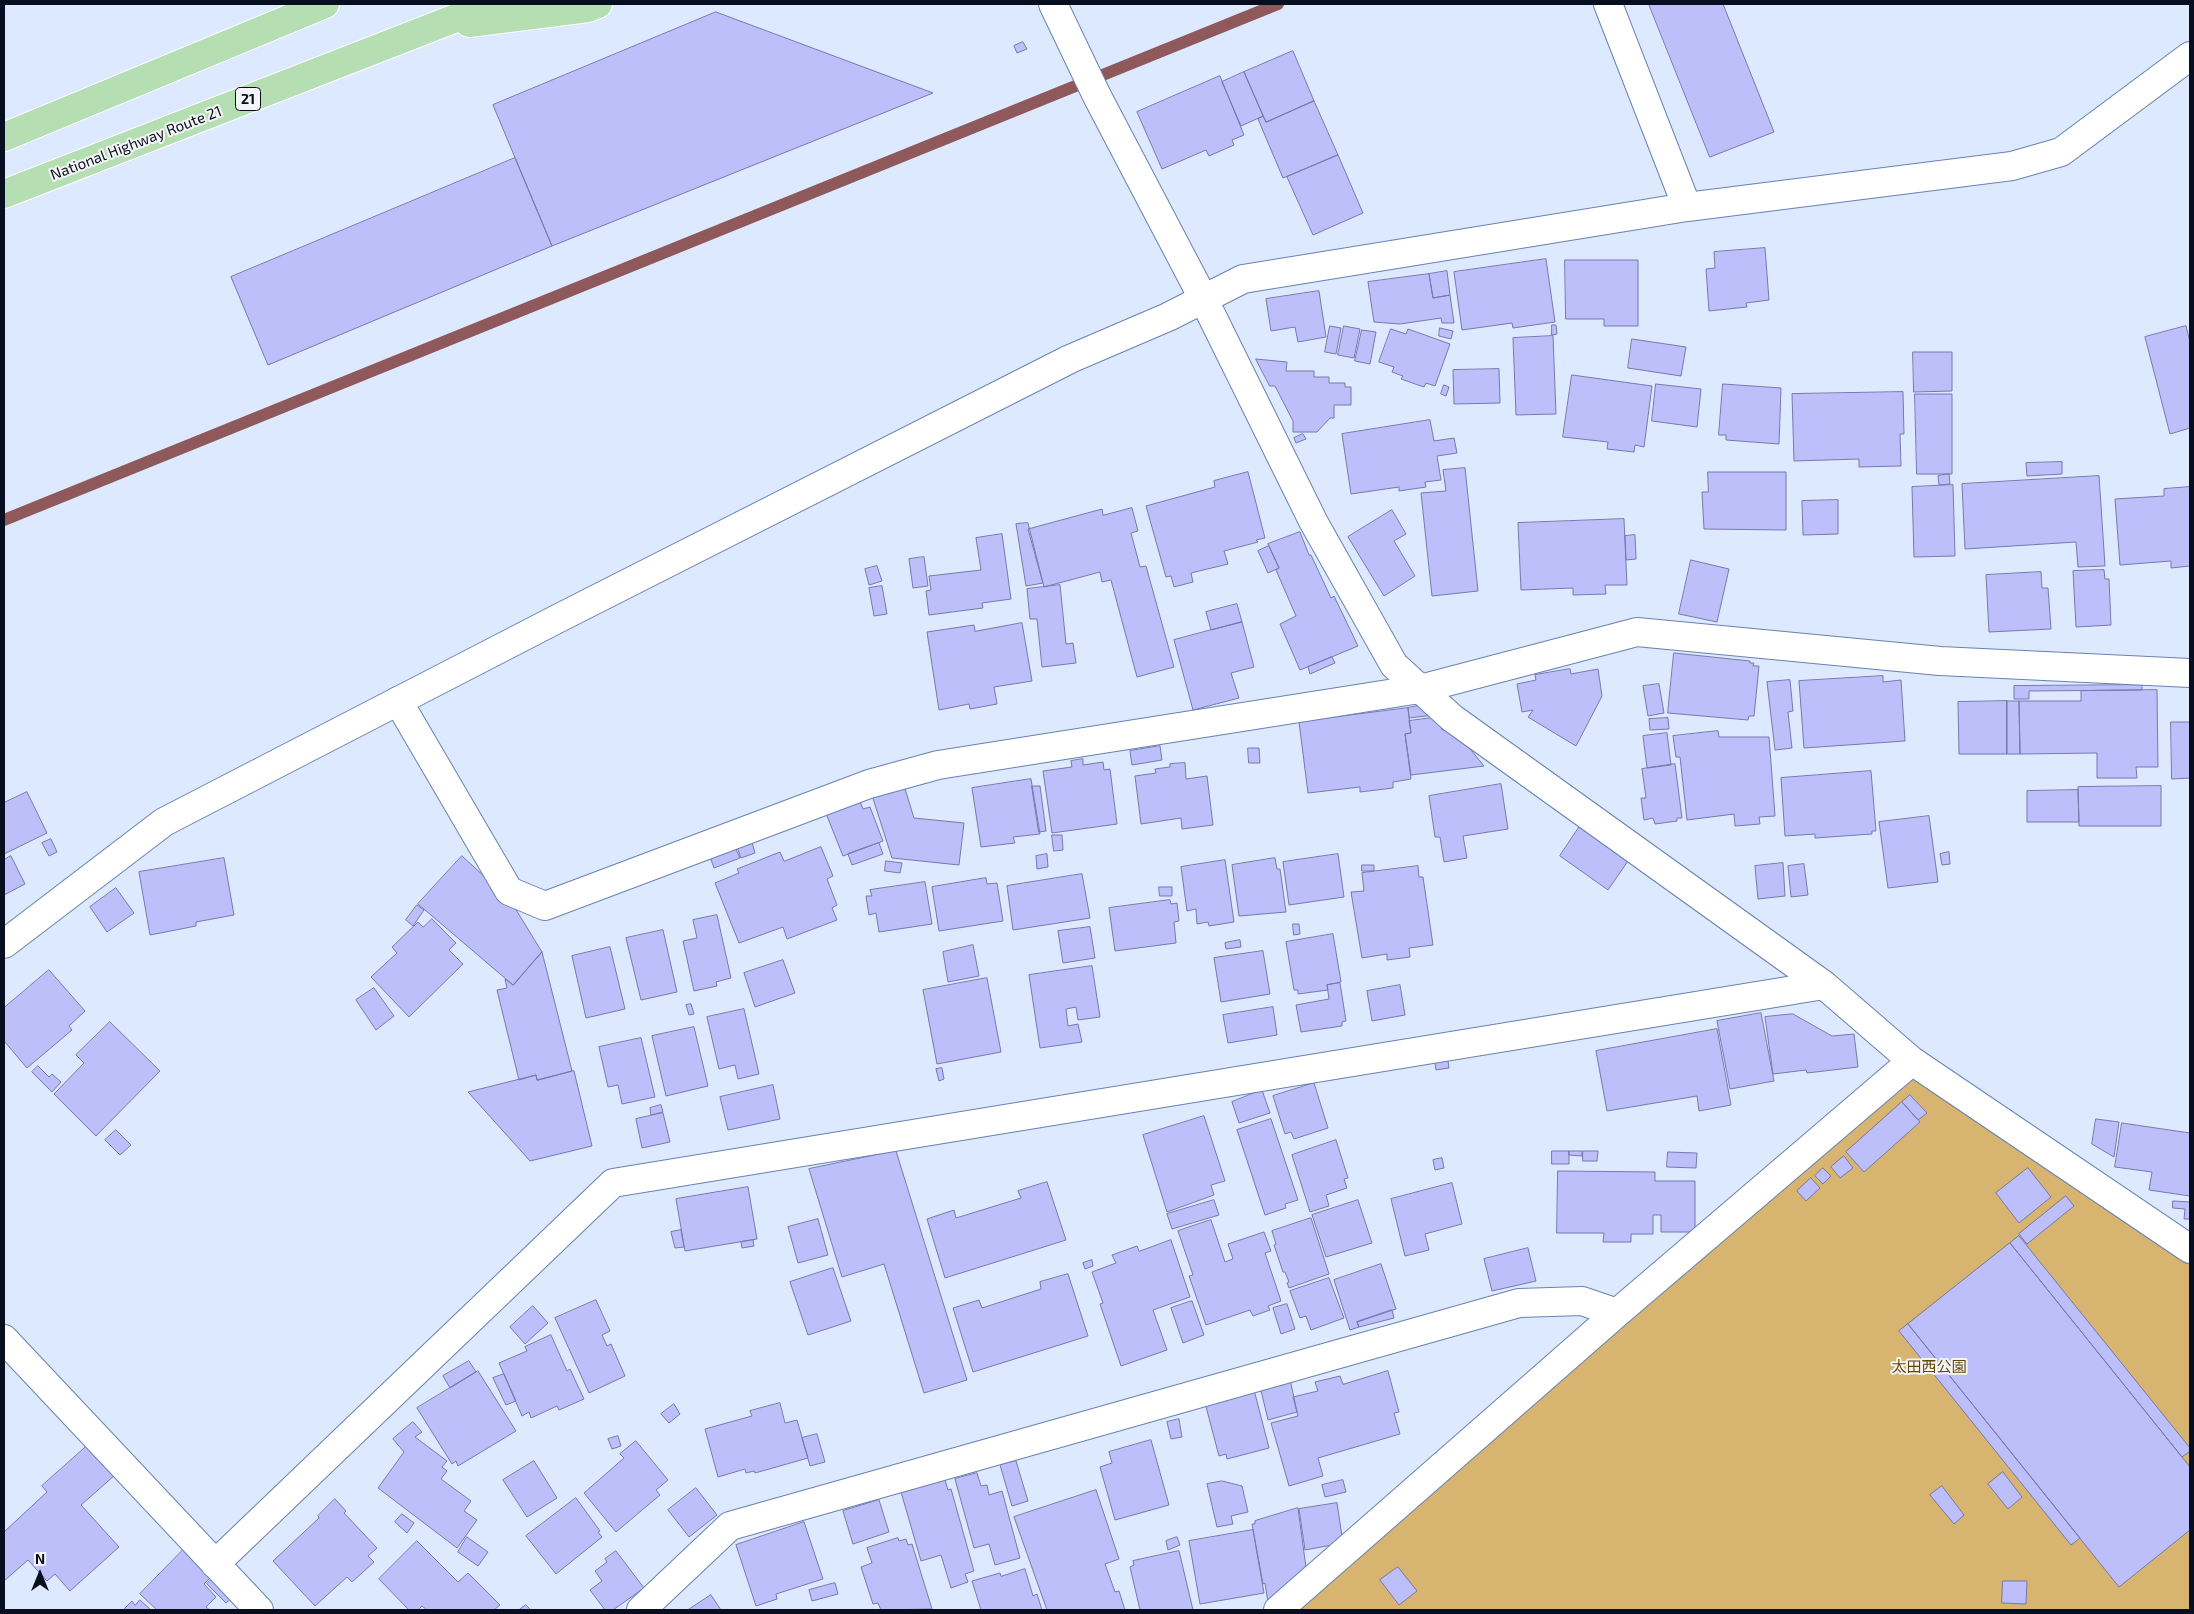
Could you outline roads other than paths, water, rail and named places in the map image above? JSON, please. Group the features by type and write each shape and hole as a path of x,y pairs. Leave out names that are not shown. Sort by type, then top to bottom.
{"highway":[{"path":"290,18 315,4"},
{"path":"4,137 325,4"},
{"name":"National Highway Route 21","path":"4,194 492,4"},
{"path":"432,27 588,8 598,4"}],"street":[{"path":"1053,4 1097,96 1204,300 1313,521 1394,665 1452,718 1824,986 1912,1061 2190,1249"},
{"path":"1608,4 1687,207"},
{"path":"4,944 164,822 1070,359 1204,300 1242,279 1687,207 2012,166 2061,152 2190,56"},
{"path":"398,701 509,891 545,906 869,784 938,765 1420,688 1637,632 1940,661 2190,673"},
{"path":"215,1564 613,1183 1824,986"},
{"path":"1278,1610 1617,1313 1912,1061"},
{"path":"641,1610 730,1526 1520,1303 1582,1301 1617,1313"},
{"path":"4,1339 259,1610"}],"waterway":[{"path":"4,520 1278,4"}],"park label":[{"name":"太田西公園","path":"1929,1367"}]}
